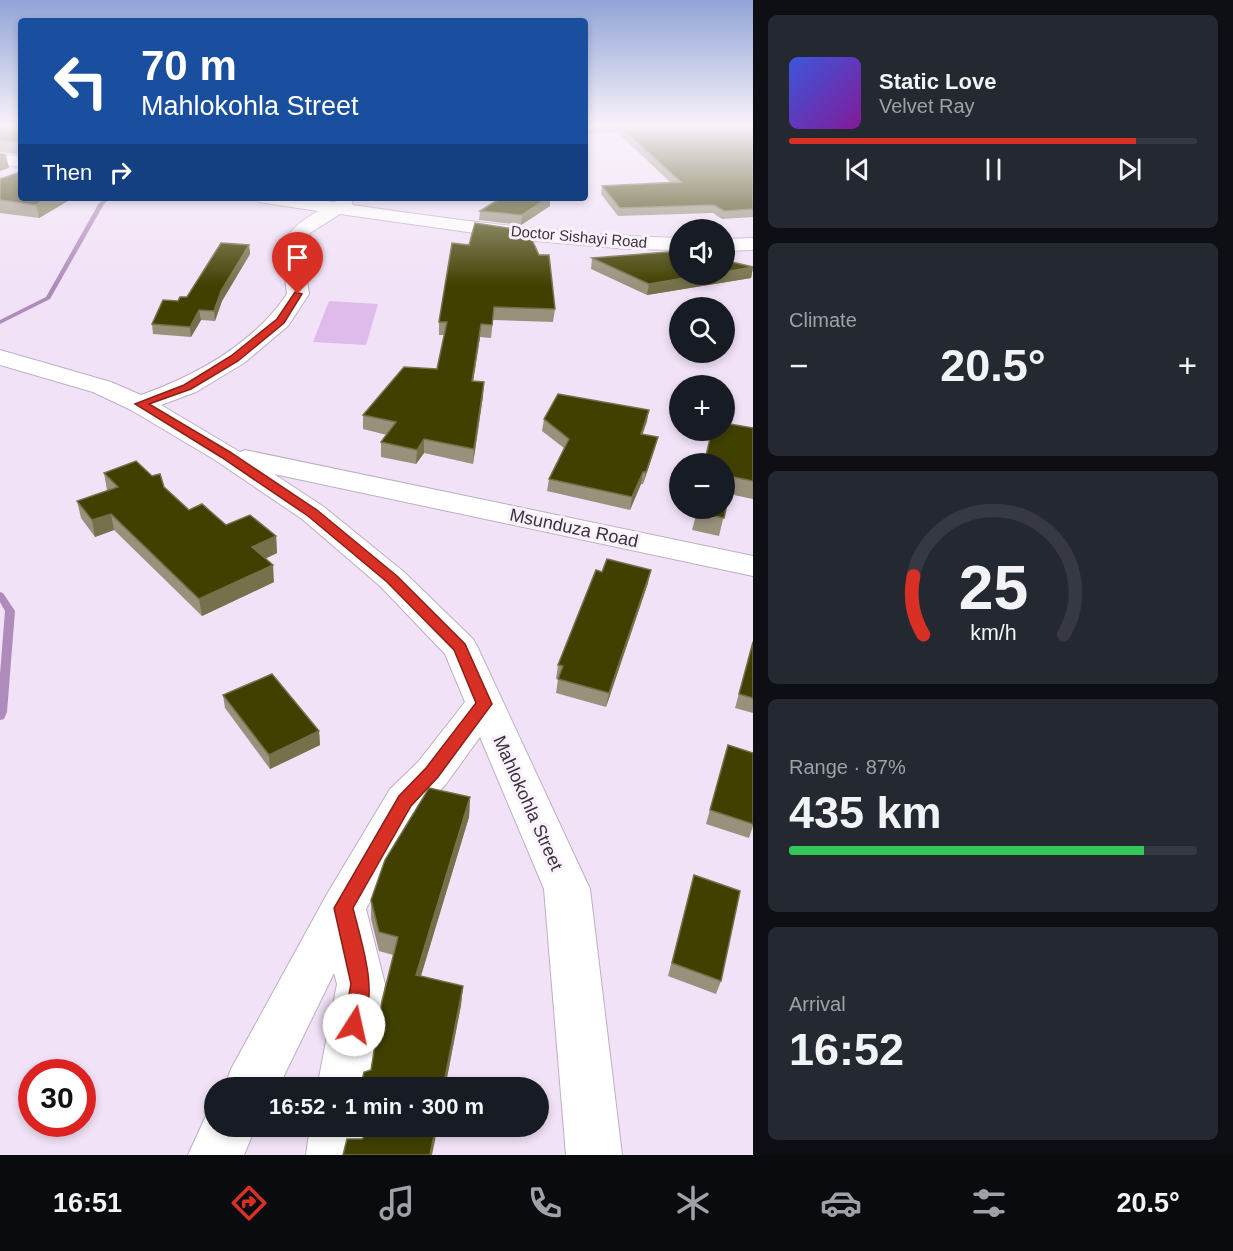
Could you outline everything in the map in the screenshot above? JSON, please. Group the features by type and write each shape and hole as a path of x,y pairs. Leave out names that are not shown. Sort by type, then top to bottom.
{"street":[{"name":"Doctor Sishayi Road","path":"286,201 335,208 461,218 565,237 669,243"},
{"path":"140,404 187,387 235,358 280,321 298,294 292,247 302,229 335,208 352,201"},
{"path":"735,245 753,244"},
{"name":"Mahlokohla Street","path":"0,357 102,387 140,404 225,454 313,513 392,579 460,648 567,889 594,1155"},
{"name":"Msunduza Road","path":"225,454 753,566"},
{"name":"Msunduza Road","path":"313,513 361,493 396,491"},
{"path":"255,1077 343,908 405,801 432,773 484,704"},
{"path":"343,908 361,984 345,1077"},
{"path":"216,1155 224,1137"},
{"path":"334,1155 336,1137"}],"shaded area":[{"path":"329,301 378,304 366,345 313,342"}],"building":[{"path":"0,179 18,179 18,201 42,201 36,205 0,200"},
{"path":"678,179 753,179 753,209 724,211 714,205 620,208 602,186 681,182"},
{"path":"496,201 543,201 522,215 480,211"},
{"path":"475,223 528,231 539,255 549,255 555,309 494,307 492,325 481,324 472,381 484,382 474,449 424,439 417,450 381,442 396,422 363,415 404,367 437,369 447,322 439,322 452,243 469,245"},
{"path":"221,243 249,245 221,291 214,311 199,310 190,327 152,324 163,300 178,301 180,297 187,297"},
{"path":"669,252 669,281 649,284 592,258"},
{"path":"735,263 753,267 735,270"},
{"path":"558,394 649,410 641,434 658,437 646,472 643,472 632,497 549,479 569,439 544,419"},
{"path":"735,425 753,428 753,481 735,477 735,453 707,453 709,441 735,441"},
{"path":"136,461 152,476 160,474 164,487 189,510 202,504 226,525 250,515 276,536 252,547 273,565 199,599 111,514 92,520 77,501 118,487 104,473"},
{"path":"607,559 651,570 609,693 558,679 563,666 558,665 596,570 602,572"},
{"path":"753,642 753,698 739,694"},
{"path":"272,674 319,731 269,755 223,695"},
{"path":"728,745 753,753 753,824 710,810"},
{"path":"429,788 470,797 416,975 463,986 445,1077 363,1077 364,1072 371,1070 382,1001 398,937 379,932 371,900 385,860"},
{"path":"694,875 740,891 721,981 672,963"},
{"path":"364,1137 434,1137 430,1155 343,1155 347,1139"}],"waterway":[{"path":"0,322 48,298 105,201"},
{"path":"0,595 10,611 0,716"}],"route":[{"path":"298,294 280,321 235,358 187,387 140,404 225,454 313,513 392,579 460,648 484,704 432,773 405,801 343,908 361,984 354,1025"}]}
